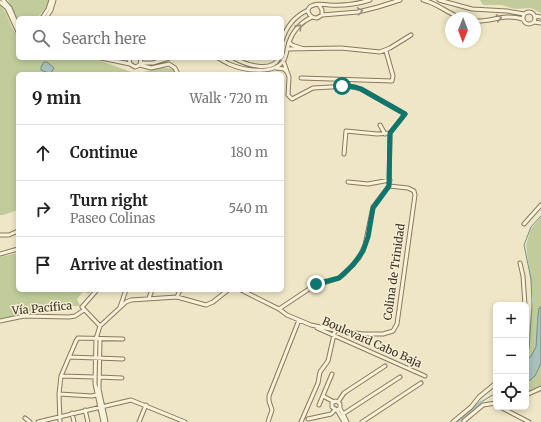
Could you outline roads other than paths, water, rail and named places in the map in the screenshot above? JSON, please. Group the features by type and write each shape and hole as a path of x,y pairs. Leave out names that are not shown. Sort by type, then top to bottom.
{"street":[{"path":"3,0 10,8 16,22"},
{"path":"43,16 51,0"},
{"path":"47,16 54,0"},
{"path":"284,34 292,21 308,10 313,4 346,5 370,0"},
{"path":"284,58 289,42 298,27 305,21 322,15 358,12 400,0"},
{"path":"423,0 431,2 448,12"},
{"path":"439,0 472,9 524,14 530,12 535,16 541,17"},
{"path":"0,2 7,8 16,28"},
{"path":"319,5 322,10 322,15"},
{"path":"308,10 312,18"},
{"path":"524,14 523,18 526,23 541,23"},
{"path":"481,20 506,16 523,18"},
{"path":"534,22 535,16"},
{"path":"287,50 341,48 377,53 386,50 411,35"},
{"path":"289,42 292,45 305,50"},
{"path":"301,78 392,81 393,76 386,50"},
{"path":"111,60 130,64 135,67 141,64 153,63 163,60"},
{"path":"129,60 130,64"},
{"path":"221,60 228,64 243,68 267,70 284,69 288,73"},
{"path":"238,60 246,64 268,67 274,65 278,60"},
{"path":"274,69 283,60 289,77 288,92 292,99 313,88 349,86 361,89 405,114 390,133 389,186 373,208 365,245 359,258 339,278 312,286 279,309"},
{"path":"141,64 151,68 169,64 175,68 177,72"},
{"path":"380,125 385,134"},
{"path":"344,154 346,131 377,134 390,133"},
{"path":"348,182 368,184 390,180"},
{"name":"Colina de Trinidad","path":"370,334 387,334 394,330 397,324 415,196 414,191 408,188 389,186"},
{"path":"524,224 541,205"},
{"path":"0,236 9,235 16,232"},
{"path":"0,254 16,250"},
{"path":"520,263 524,276 525,302"},
{"path":"95,292 82,306 100,326"},
{"path":"119,308 125,292"},
{"path":"149,298 151,292"},
{"path":"177,297 179,292"},
{"path":"106,422 96,395 98,335 100,326 119,308 131,300 177,297 206,305 213,302 226,292"},
{"name":"Boulevard Cabo Baja","path":"245,292 284,313 425,376"},
{"name":"Vía Pacífica","path":"0,321 24,316 69,317 75,316 84,310"},
{"path":"268,422 272,410 269,402 269,396 300,320"},
{"name":"Boulevard Cabo Baja","path":"311,325 335,330 370,334"},
{"path":"301,422 318,383 320,372 328,361 335,330"},
{"path":"60,422 59,394 61,376 78,338 123,339"},
{"path":"69,357 123,358"},
{"path":"308,419 331,414 337,409 340,404 338,402 344,393 385,366"},
{"path":"319,405 332,374"},
{"path":"61,376 122,378"},
{"path":"97,377 103,422"},
{"path":"343,414 400,377"},
{"path":"362,422 421,383"},
{"path":"462,419 493,386"},
{"path":"529,394 541,388"},
{"path":"59,394 96,395"},
{"path":"323,396 334,402 338,402"},
{"path":"38,422 131,400 185,422"},
{"path":"334,402 332,405 343,414 347,422"},
{"path":"452,422 462,419 483,405 493,403"},
{"path":"139,422 146,405"},
{"path":"337,409 344,422"},
{"path":"85,410 88,422"},
{"path":"506,410 529,422"},
{"path":"72,413 74,422"},
{"path":"25,418 30,422"}],"water":[{"path":"44,62 47,62 54,68 51,72 46,72 41,70"},
{"path":"541,306 541,363 535,376 529,381 529,358 536,347 539,308"}],"waterway":[{"path":"529,349 532,306 531,279 524,245 531,227 541,216"},
{"path":"481,402 493,395"},
{"path":"457,422 481,402"}]}
